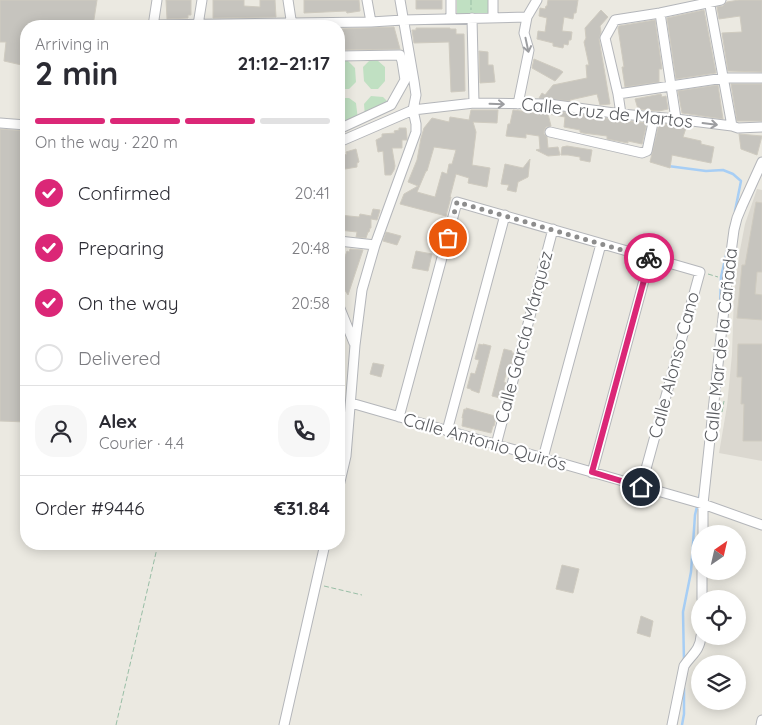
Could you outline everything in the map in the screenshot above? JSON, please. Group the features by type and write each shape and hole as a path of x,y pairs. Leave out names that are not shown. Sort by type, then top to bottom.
{"street":[{"path":"154,20 157,0"},
{"path":"199,20 202,0"},
{"path":"288,0 291,20"},
{"path":"367,0 371,22"},
{"path":"345,125 391,105 405,80 406,57 400,0"},
{"path":"450,0 451,18"},
{"path":"493,0 493,17"},
{"path":"518,104 530,50 524,33 527,17 537,0"},
{"path":"621,114 604,38 615,20 721,0"},
{"path":"709,1 732,126"},
{"path":"660,13 676,119"},
{"path":"345,23 527,17"},
{"path":"472,18 474,103"},
{"path":"345,57 406,57"},
{"path":"345,460 355,345 362,290 375,245 416,132 413,110 416,95 406,57"},
{"path":"618,94 724,78 762,78"},
{"name":"Calle Cruz de Martos","path":"345,139 413,110 474,103 549,104 738,128 762,127"},
{"path":"550,132 642,153 647,151 654,118"},
{"path":"0,123 20,125"},
{"name":"Calle Mar de la Cañada","path":"702,525 700,504 735,222 762,162"},
{"path":"399,417 457,202 505,215 650,258 592,472"},
{"path":"447,431 505,215"},
{"name":"Calle García Márquez","path":"496,445 553,229"},
{"path":"345,242 375,245"},
{"path":"543,458 601,244"},
{"name":"Calle Alonso Cano","path":"641,487 700,272 650,258"},
{"path":"345,321 355,345"},
{"name":"Calle Antonio Quirós","path":"350,403 592,472 700,504 762,525"},
{"path":"284,725 324,550"},
{"path":"672,725 685,665 698,650 700,645"},
{"path":"761,725 762,720"}],"path":[{"path":"116,725 157,550"},
{"path":"316,584 362,595"}],"shaded area":[{"path":"757,189 762,190 762,461 719,453 727,406 732,354 734,295 740,250 745,224"}],"green space":[{"path":"457,0 490,0 490,13 457,15"},
{"path":"370,60 377,60 385,67 385,81 378,89 371,89 364,81 363,67"},
{"path":"345,61 348,61 355,68 356,82 349,89 345,89"},
{"path":"371,96 383,97 391,105 365,117 364,104"},
{"path":"345,98 349,98 356,103 358,120 345,126"}],"building":[{"path":"0,0 97,0 94,20 20,20 20,65 4,61 6,42 0,42"},
{"path":"166,0 191,0 191,15 188,15 188,18 167,19"},
{"path":"213,0 244,0 244,6 260,7 260,0 275,0 276,17 213,18"},
{"path":"304,0 359,0 360,11 347,13 346,11 304,13"},
{"path":"416,0 442,0 442,9 416,9"},
{"path":"548,0 578,0 573,19 564,17 562,31 572,32 571,40 569,40 568,45 564,44 563,48 537,39 538,31 545,32 547,18 539,16 540,8 545,9"},
{"path":"762,0 762,72 728,71 722,33 742,32 740,16 719,19 717,7 723,6 727,2"},
{"path":"601,10 608,17 600,26 599,39 610,104 600,105 597,94 570,101 539,98 542,93 545,95 553,85 587,78 586,65 589,65 584,42 586,38 585,28"},
{"path":"704,10 716,73 676,79 667,18"},
{"path":"655,20 662,69 659,69 659,82 625,87 618,28 619,26"},
{"path":"394,27 400,49 345,50 345,29"},
{"path":"416,28 450,28 456,29 456,34 464,34 465,91 451,92 449,42 414,43 412,30 416,30"},
{"path":"479,51 488,52 488,65 493,65 495,82 480,83"},
{"path":"534,59 563,72 555,81 532,68"},
{"path":"731,84 762,84 762,121 737,121"},
{"path":"718,85 723,119 682,113 678,91"},
{"path":"661,94 662,97 666,96 668,109 659,111 638,109 635,99"},
{"path":"471,110 498,110 497,123 473,122 476,132 472,165 490,168 487,187 468,183 469,178 456,174 446,216 400,204 404,194 418,186 408,182 417,160 424,128 432,118 449,122 450,117 469,120","holes":["434,147 456,150 452,164 449,164 447,174 442,172 435,197 417,192 427,171"]},
{"path":"513,110 547,114 542,113 541,110 549,110 647,123 642,144 628,141 628,143 607,139 607,136 583,133 580,130 564,127 565,117 548,114 551,126 546,127 544,134 547,137 548,148 558,147 560,155 548,156 536,150 540,149 539,136 526,134 526,138 506,136"},
{"path":"659,124 686,128 683,137 701,141 701,144 714,147 711,163 672,155 670,168 650,162"},
{"path":"399,128 406,128 407,140 402,140 402,148 392,148 394,170 391,175 385,175 383,151 378,152 376,140 382,137 382,134 395,133 394,131 399,130"},
{"path":"0,129 20,131 20,422 0,421"},
{"path":"739,134 762,136 757,155 741,149"},
{"path":"562,147 592,150 590,162 580,160 580,157 561,155"},
{"path":"356,149 359,162 357,167 345,169 346,152"},
{"path":"530,159 528,177 518,182 516,192 507,190 509,185 501,184 505,164 523,168"},
{"path":"756,202 762,203 762,272 757,272 755,294 762,295 762,320 737,318 742,265 745,265"},
{"path":"373,209 380,210 377,220 371,219 371,228 366,238 356,237 357,232 345,231 345,216 359,217 360,214 371,216"},
{"path":"386,232 401,236 397,245 383,241"},
{"path":"350,249 363,250 348,295 345,290 345,256 347,251 349,252"},
{"path":"416,251 432,254 428,271 412,268"},
{"path":"479,344 491,346 479,393 467,388 471,373 475,374 479,361 475,359"},
{"path":"738,344 762,344 762,441 743,441 744,404 741,404 742,377 737,377"},
{"path":"504,349 514,353 504,381 506,383 502,397 500,398 492,396"},
{"path":"373,363 384,365 381,377 370,374"},
{"path":"466,408 495,416 491,433 462,426 464,409 466,410"},
{"path":"562,565 579,569 573,593 556,589"},
{"path":"641,616 653,621 650,637 637,633"}],"waterway":[{"path":"668,166 706,171 723,170 733,174 741,181 735,211"},
{"path":"720,307 721,277 727,251"},
{"path":"684,662 683,612 691,572 695,515 700,494"},
{"path":"682,725 684,688"}],"way so far":[{"path":"448,238 457,202 649,258"}],"route":[{"path":"641,487 592,472 649,258"}]}
